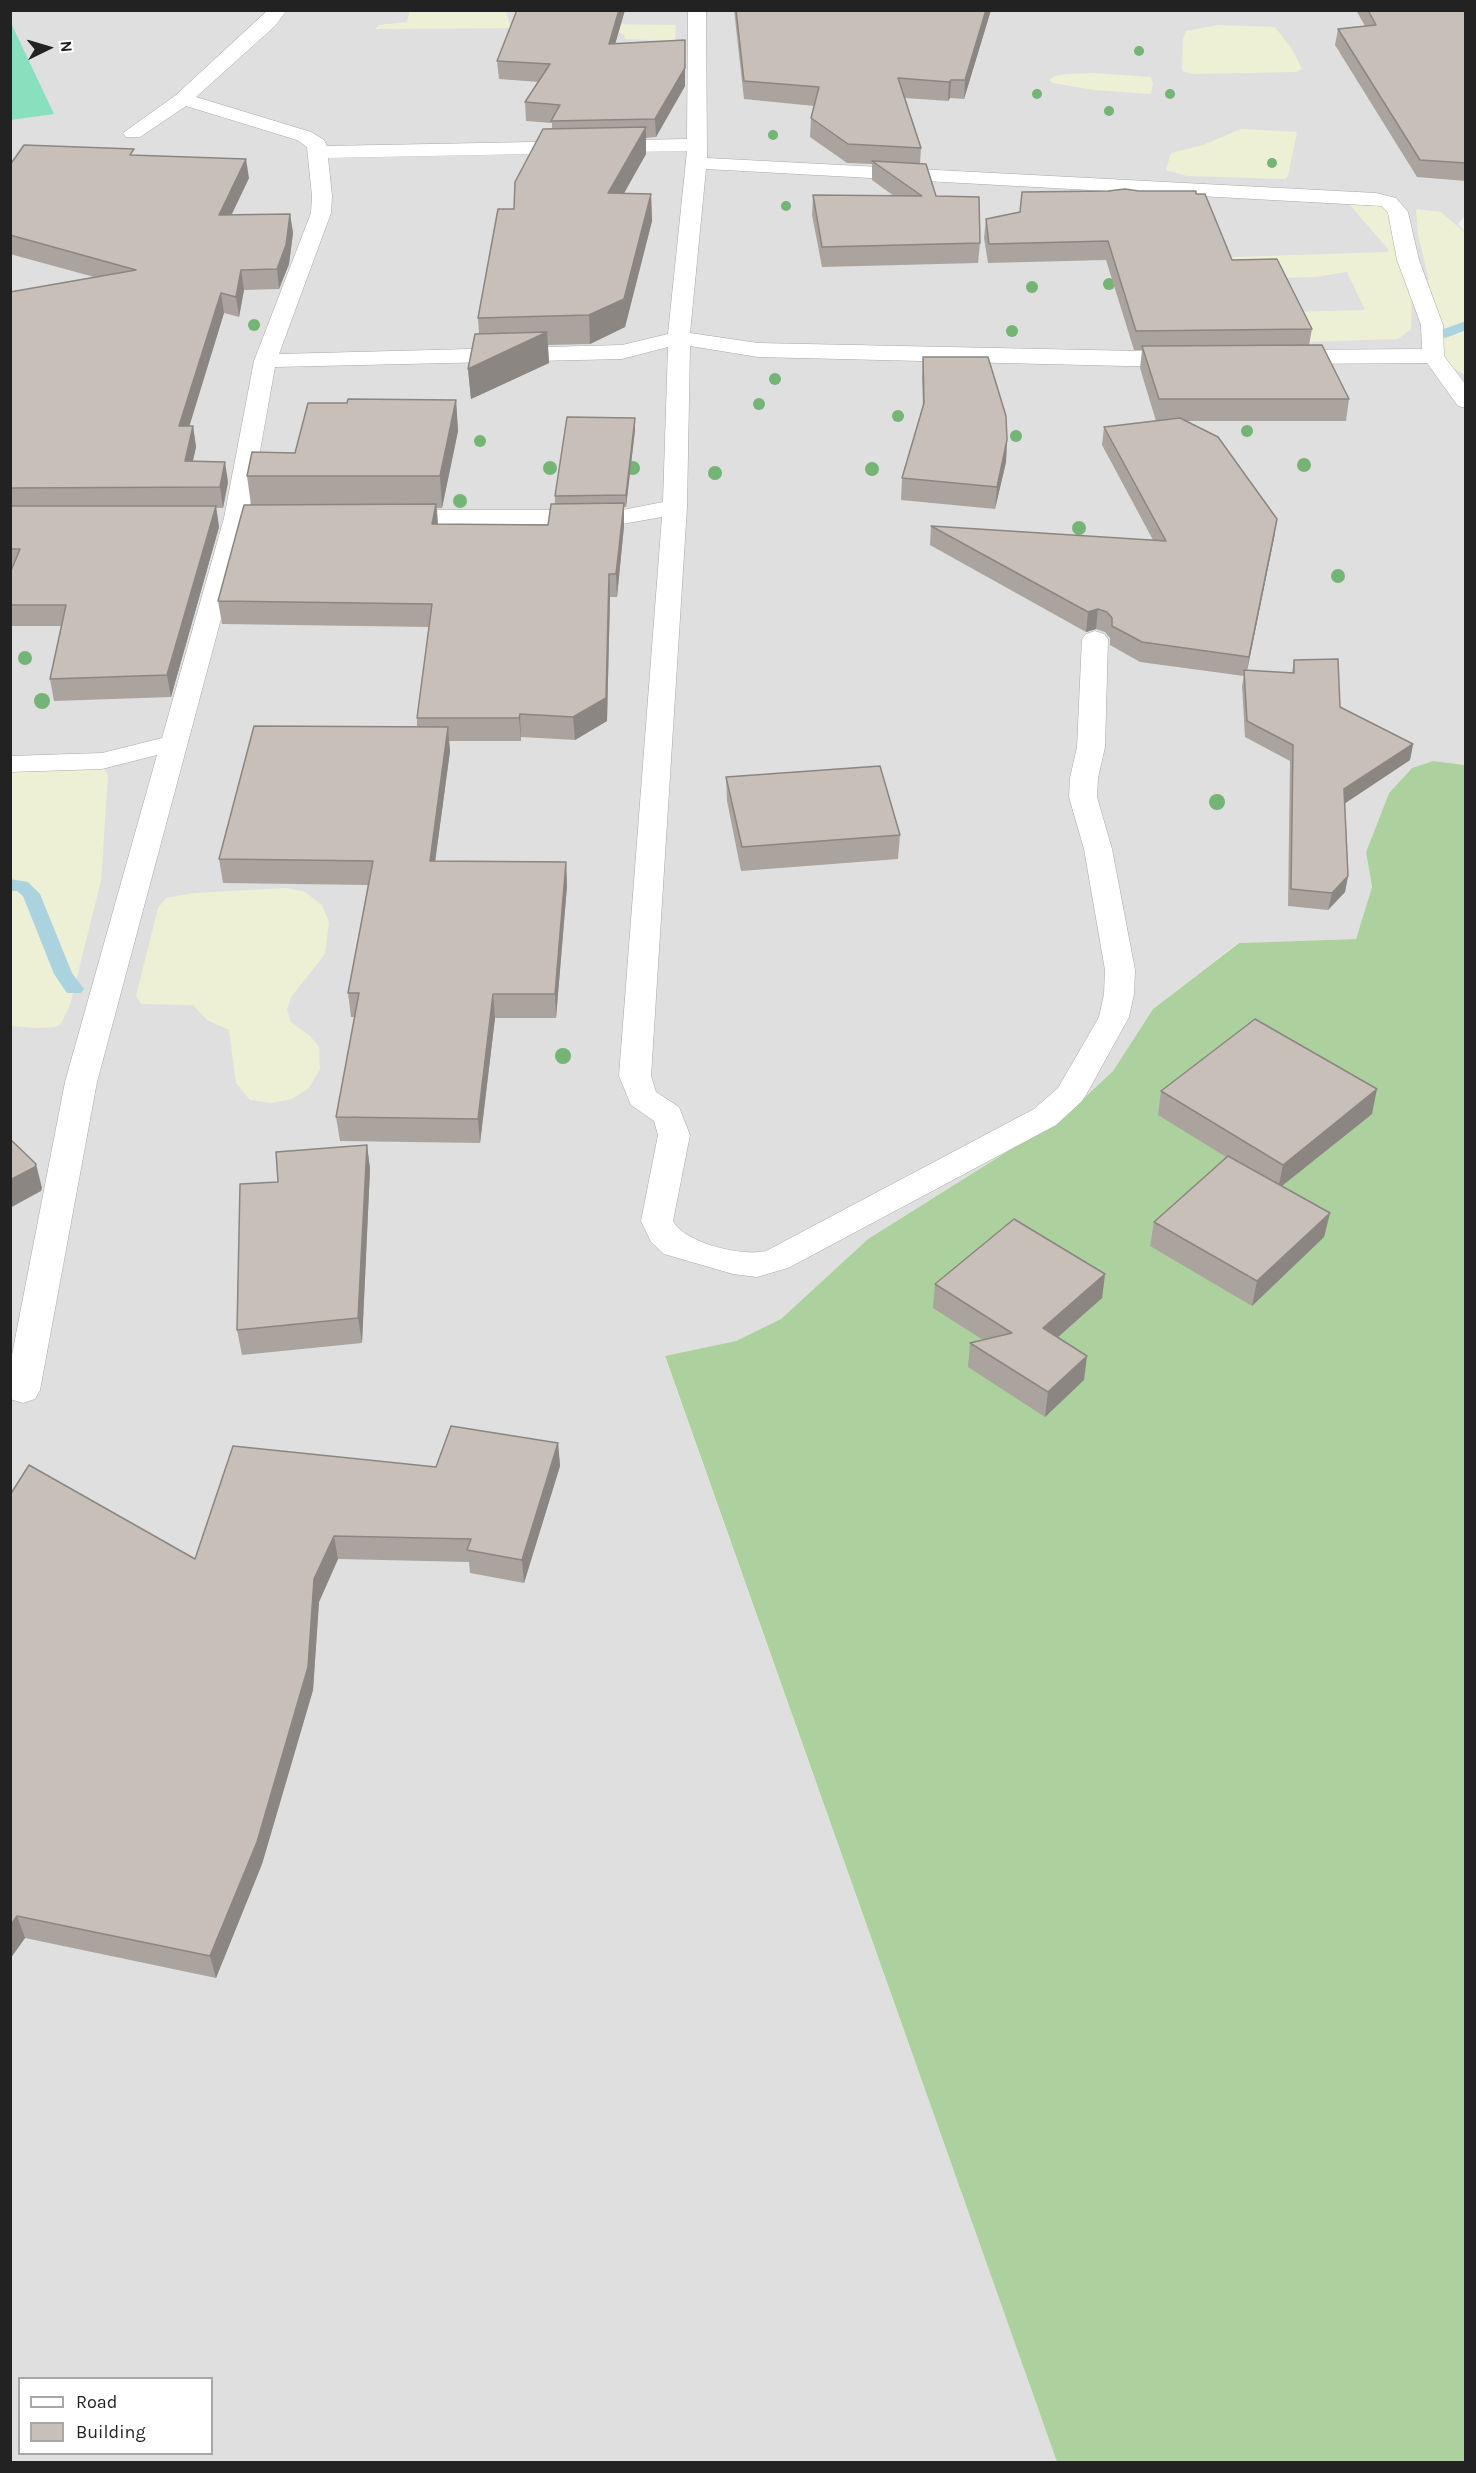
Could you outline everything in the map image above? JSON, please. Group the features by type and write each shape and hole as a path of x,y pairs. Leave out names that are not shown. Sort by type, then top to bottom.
{"street":[{"path":"133,133 183,99 269,22 278,10"},
{"path":"697,10 697,154 679,338 675,507 635,1076 642,1098 668,1114 674,1135 657,1221 663,1234 675,1246 734,1262 757,1265 776,1260 1045,1117 1070,1095 1114,1017 1119,994 1120,970 1098,849 1083,797 1084,778 1091,747 1095,639"},
{"path":"23,1390 81,1082 235,518 265,361 321,213 322,196 317,144 304,136 183,99"},
{"path":"319,152 697,154 1382,200 1389,202 1398,212 1408,260 1432,325 1432,356 1466,401"},
{"path":"265,361 622,352 679,338 758,350 1126,359 1209,358"},
{"path":"1268,358 1432,356"},
{"path":"367,517 622,517 675,507"},
{"path":"10,764 102,761 174,743"}],"shaded area":[{"path":"11,11 1465,11 1466,215 1458,224 1466,233 1465,765 1433,761 1412,768 1389,793 1366,852 1372,887 1356,939 1238,943 1153,1009 1113,1071 1067,1114 868,1239 781,1319 736,1341 665,1357 1057,2462 11,2462"}],"green space":[{"path":"410,10 506,11 510,24 530,28 375,29 379,25 407,22"},
{"path":"11,23 54,114 11,120"},
{"path":"603,24 676,25 675,41 625,39 624,35"},
{"path":"1218,25 1275,27 1292,49 1302,69 1296,72 1194,74 1182,71 1183,39 1186,31"},
{"path":"1093,73 1151,77 1153,84 1151,94 1094,90 1053,83 1049,80 1055,76 1067,74"},
{"path":"1241,129 1297,132 1288,176 1285,179 1187,176 1166,170 1171,153 1203,145"},
{"path":"1343,197 1392,202 1412,290 1411,329 1398,339 1300,342 1252,313 1365,310 1347,272 1315,277 1233,279 1229,258 1387,252 1389,250"},
{"path":"1416,209 1441,212 1465,233 1465,375 1455,369 1440,365 1427,336 1428,277 1418,234"},
{"path":"1433,761 1465,765 1465,2462 1057,2462 665,1356 736,1341 781,1319 868,1239 1067,1114 1113,1071 1153,1009 1239,943 1356,939 1372,887 1366,852 1389,793 1412,768"},
{"path":"91,762 102,765 108,775 101,881 70,1005 61,1024 55,1027 11,1026 10,772"},
{"path":"287,888 305,892 322,905 329,922 325,954 291,997 287,1010 291,1022 310,1036 319,1047 320,1069 309,1088 292,1099 271,1103 250,1100 236,1083 229,1030 207,1020 193,1005 141,1004 136,996 158,908 166,898 194,893"}],"building":[{"path":"517,10 619,10 609,44 685,40 685,68 655,119 551,121 560,105 525,102 550,64 497,61"},
{"path":"736,10 986,10 965,80 949,82 898,78 921,148 848,144 811,118 819,87 744,81"},
{"path":"1368,10 1466,10 1466,163 1420,160 1338,29 1376,25"},
{"path":"646,127 608,193 651,194 624,299 589,315 478,318 498,209 514,209 515,182 543,129"},
{"path":"24,145 134,149 130,155 246,159 219,215 290,214 286,245 277,269 241,270 236,297 221,293 179,426 193,426 185,461 225,462 220,487 10,488 10,292 136,270 10,235 10,165"},
{"path":"872,161 926,164 936,196 979,197 980,243 822,247 813,195 922,196"},
{"path":"1125,189 1196,191 1196,194 1205,194 1232,260 1277,259 1312,329 1136,331 1108,241 989,244 986,219 1020,212 1022,192"},
{"path":"547,332 468,369 475,334"},
{"path":"1322,345 1349,399 1159,399 1142,346"},
{"path":"923,357 988,357 1006,416 1007,440 997,487 902,478 924,403"},
{"path":"348,399 456,400 440,476 247,476 252,452 295,453 308,403 347,403"},
{"path":"567,417 635,418 626,495 555,496"},
{"path":"1180,418 1218,437 1277,519 1249,657 1142,642 1112,626 1112,618 1107,612 1098,609 1088,612 931,526 1166,541 1104,427"},
{"path":"624,503 616,574 609,574 606,698 573,717 520,714 519,718 417,718 432,604 218,601 244,505 436,504 432,524 548,525 551,504"},
{"path":"10,506 216,506 167,675 50,679 66,605 10,605 10,573 20,549 10,549"},
{"path":"1338,659 1340,707 1413,744 1344,789 1348,876 1332,893 1291,889 1293,745 1247,721 1244,670 1294,673 1294,660"},
{"path":"254,726 448,727 430,861 566,862 555,994 493,994 478,1119 336,1117 359,993 348,993 373,861 219,859"},
{"path":"880,766 900,835 742,847 726,777"},
{"path":"1255,1019 1377,1089 1283,1165 1161,1091"},
{"path":"10,1139 36,1164 35,1167 10,1180"},
{"path":"367,1145 358,1318 237,1330 240,1184 278,1182 276,1152"},
{"path":"1228,1156 1330,1213 1257,1281 1154,1222"},
{"path":"1014,1219 1105,1274 1043,1328 1087,1356 1048,1392 970,1343 1012,1333 935,1284"},
{"path":"451,1426 558,1443 522,1560 467,1550 471,1539 334,1536 314,1579 308,1667 257,1842 210,1956 17,1916 10,1926 10,1495 29,1465 195,1559 233,1446 436,1467"}],"waterway":[{"path":"1427,336 1440,335 1466,325"},
{"path":"10,885 22,886 31,894 63,974 74,989"}]}
